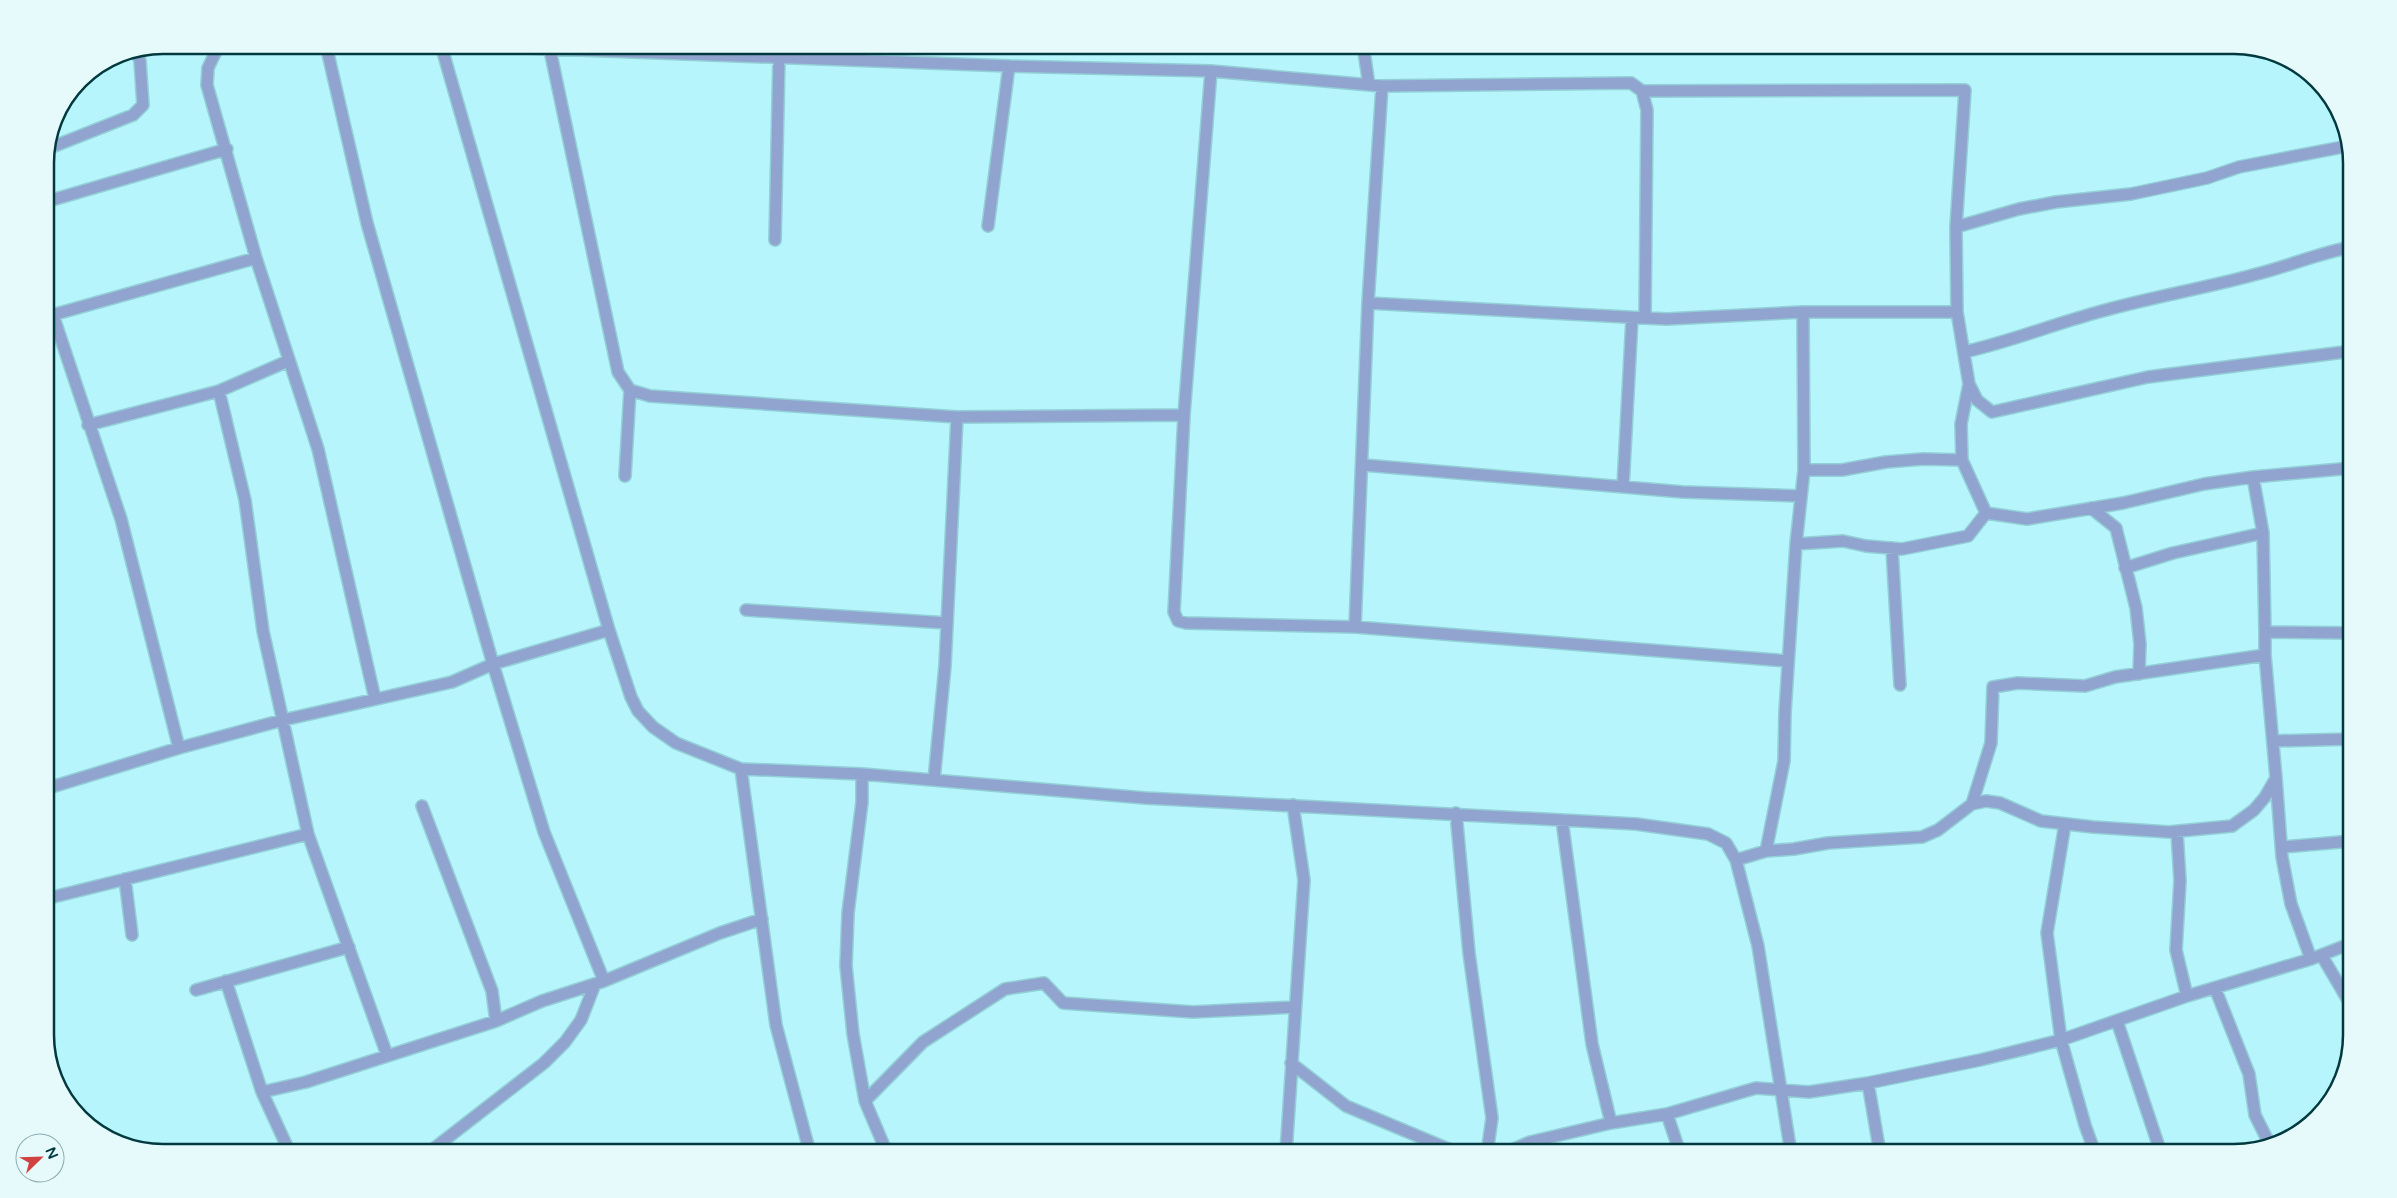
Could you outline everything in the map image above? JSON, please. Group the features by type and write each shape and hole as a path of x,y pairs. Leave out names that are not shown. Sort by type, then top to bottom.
{"street":[{"path":"215,54 208,68 207,85 227,149 256,258 318,449 376,699"},
{"path":"328,54 367,223 493,664 544,832 599,982 581,1020 565,1042 544,1063 440,1144"},
{"path":"444,54 609,630 631,697 638,711 653,727 676,743 741,769 862,774 1145,798 1636,824 1708,834 1726,843 1736,860 1758,946 1789,1144"},
{"path":"551,54 618,372 630,390 625,476"},
{"path":"669,54 1211,71 1382,86 1631,83 1642,91 1965,90 1956,227 1957,312 1969,384 1976,400 1992,412 2148,377 2343,352"},
{"path":"1364,54 1369,85"},
{"path":"55,146 132,115 143,105 138,57"},
{"path":"775,240 779,58"},
{"path":"988,226 1009,66"},
{"path":"1211,71 1184,415 1174,612 1178,621 1186,623 1355,627 1788,661"},
{"path":"1355,627 1368,303 1382,86"},
{"path":"1642,91 1647,110 1645,318"},
{"path":"1956,227 2019,209 2056,202 2131,194 2206,178 2239,167 2342,147"},
{"path":"54,199 227,149"},
{"path":"1964,352 1992,346 2048,326 2145,299 2254,275 2343,249"},
{"path":"54,315 256,258"},
{"path":"1368,303 1667,319 1803,312 1957,312"},
{"path":"1766,851 1784,761 1788,661 1796,544 1804,470 1803,312"},
{"path":"1623,486 1632,318"},
{"path":"54,330 106,469 121,519 179,748"},
{"path":"88,425 219,391 288,361"},
{"path":"1969,384 1961,424 1962,460 1986,513"},
{"path":"630,390 650,396 957,417 1184,415"},
{"path":"219,391 244,500 263,631 308,834 387,1056"},
{"path":"934,780 947,623 957,417"},
{"path":"1804,470 1842,470 1886,462 1923,459 1962,460"},
{"path":"1363,465 1683,492 1801,496"},
{"path":"1986,513 2027,519 2123,503 2204,484 2252,477 2343,469"},
{"path":"2252,477 2263,533 2265,655 2283,847 2282,857 2291,904 2317,958 2343,994"},
{"path":"2091,508 2116,528 2136,608 2140,644 2139,674"},
{"path":"1796,544 1843,541 1902,549 1968,536 1986,513"},
{"path":"2125,568 2173,554 2263,533"},
{"path":"1892,548 1900,685"},
{"path":"746,610 947,623"},
{"path":"54,786 179,748 283,720 452,682 493,664 609,630"},
{"path":"2265,632 2343,633"},
{"path":"1972,804 1991,743 1993,686 2018,683 2085,686 2115,677 2265,655"},
{"path":"2273,741 2343,739"},
{"path":"741,769 776,1025 808,1144"},
{"path":"862,774 862,802 848,913 846,966 853,1034 865,1101 883,1144"},
{"path":"1736,860 1766,851 1794,849 1828,843 1922,837 1938,830 1972,804 1986,801 2000,803 2041,821 2065,824 2176,832 2232,826 2254,810 2276,778"},
{"path":"1286,1144 1304,880 1292,805"},
{"path":"422,806 492,991 496,1021"},
{"path":"1456,813 1469,953 1492,1118 1488,1144"},
{"path":"1562,820 1592,1044 1611,1123"},
{"path":"2065,824 2047,933 2061,1040 2084,1125 2091,1144"},
{"path":"2176,832 2180,881 2176,950 2188,996"},
{"path":"54,897 308,834"},
{"path":"2283,847 2343,842"},
{"path":"126,879 132,935"},
{"path":"262,1092 306,1082 496,1021 542,1001 599,982 720,932 762,919"},
{"path":"196,990 349,947"},
{"path":"1525,1144 1611,1123 1667,1114 1756,1088 1809,1092 1868,1083 1980,1060 2061,1040 2188,996 2317,958 2343,948"},
{"path":"226,981 262,1092 286,1144"},
{"path":"865,1101 922,1042 1005,989 1044,983 1063,1003 1193,1012 1295,1006"},
{"path":"2214,988 2249,1074 2256,1114 2267,1139"},
{"path":"2117,1020 2158,1144"},
{"path":"1291,1063 1346,1106 1437,1144"},
{"path":"1868,1083 1878,1144"},
{"path":"1667,1114 1677,1144"}]}
